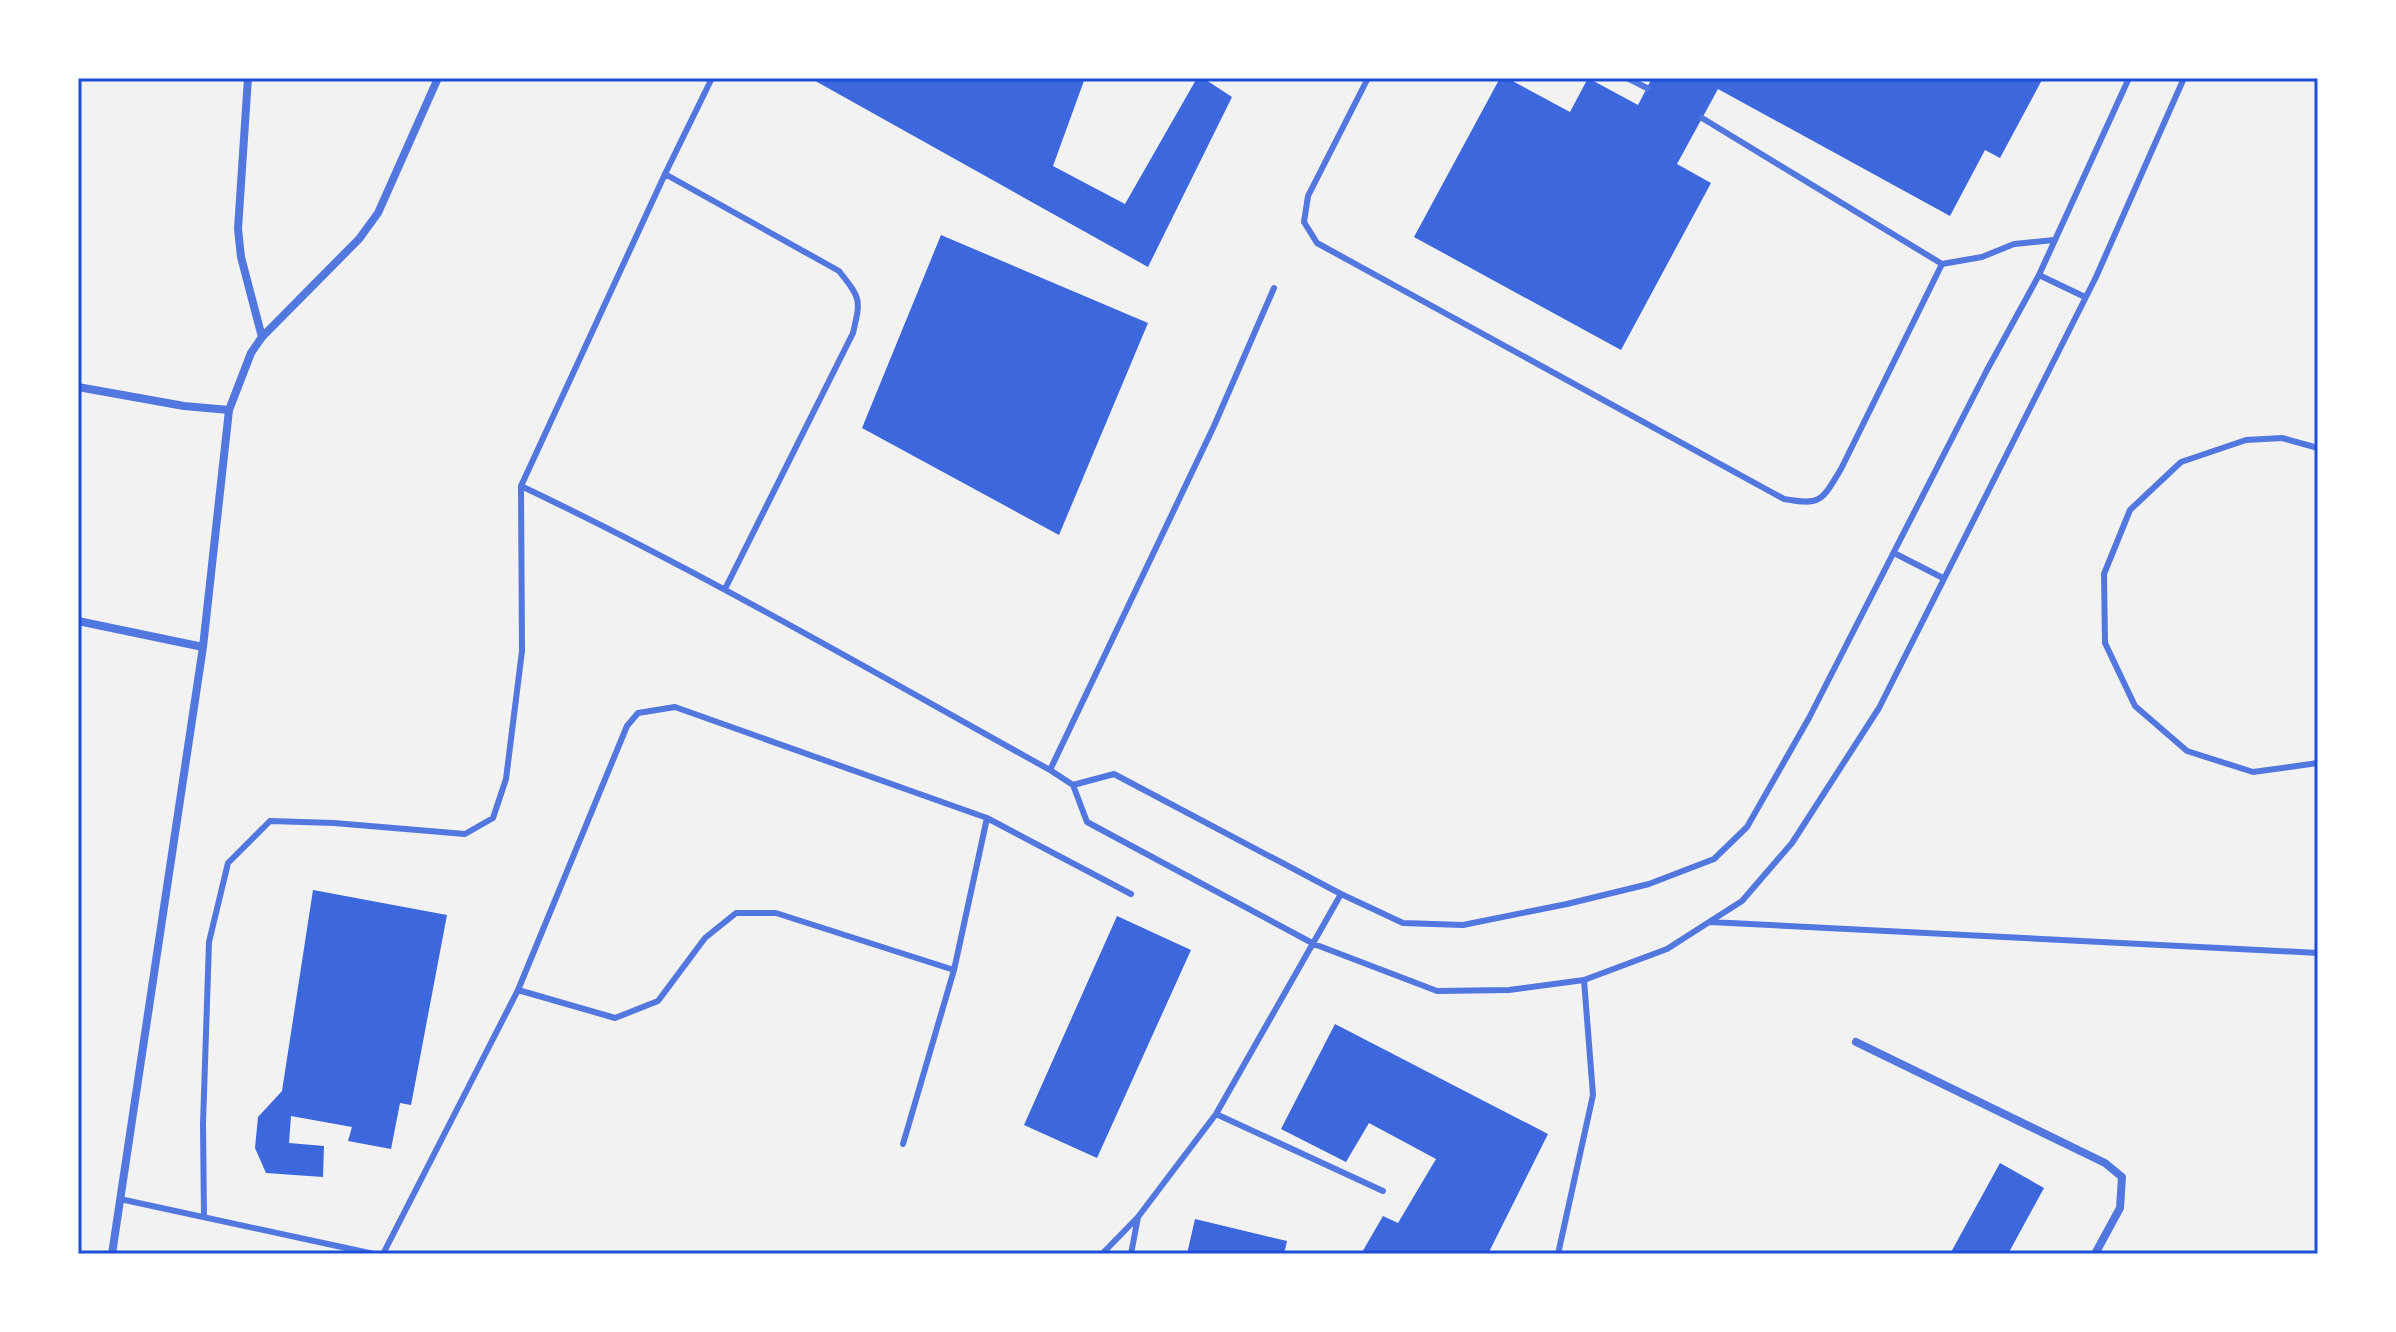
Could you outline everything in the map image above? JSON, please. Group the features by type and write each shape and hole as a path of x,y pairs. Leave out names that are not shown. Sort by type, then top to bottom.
{"street":[{"path":"248,78 238,229 241,257 262,337"},
{"path":"112,1254 203,647 229,410 251,353 262,337 359,239 378,213 438,78"},
{"path":"78,387 184,406 229,410"},
{"path":"78,621 203,647"},
{"path":"1856,1042 2105,1163 2122,1177 2120,1208 2095,1254"}],"lane":[{"path":"204,1217 203,1124 209,942 228,863 270,821 465,834 493,818 506,779 522,651 521,486 712,78"},
{"path":"1368,78 1308,196 1304,222 1317,243 1784,499 1807,503 1824,497 1841,469 1942,264"},
{"path":"1627,78 1647,88"},
{"path":"1073,785 1114,774 1341,894 1403,923 1463,925 1567,904 1649,884 1714,859 1747,827 1809,718 2039,275 2129,78"},
{"path":"521,486 634,540 1050,770 1073,785 1087,822 1314,944 1437,991 1509,990 1584,980 1667,949 1742,901 1792,843 1879,708 2085,297 2184,78"},
{"path":"1702,118 1942,264 1982,257 2014,244 2054,240"},
{"path":"665,174 839,271 855,291 860,304 853,333 725,589"},
{"path":"2039,275 2085,297"},
{"path":"1050,770 1214,426 1274,288"},
{"path":"2318,448 2282,438 2246,440 2181,462 2130,510 2104,574 2105,643 2135,706 2187,751 2200,756 2253,772 2318,763"},
{"path":"1894,553 1943,578"},
{"path":"383,1254 518,990 627,726 638,713 675,707 987,818 1131,894"},
{"path":"903,1144 954,970 987,818"},
{"path":"1102,1254 1138,1217 1216,1114 1341,894"},
{"path":"518,990 615,1018 658,1001 705,938 736,913 776,913 954,970"},
{"path":"1710,922 2318,953"},
{"path":"1558,1254 1593,1095 1584,980"},
{"path":"1216,1114 1383,1191"},
{"path":"120,1199 374,1254"},
{"path":"1131,1254 1138,1217"}],"building":[{"path":"810,78 1085,78 1053,166 1125,204 1197,78 1203,78 1232,97 1148,267"},
{"path":"1500,78 1507,78 1570,112 1588,78 1638,105 1652,78 2043,78 2000,158 1985,150 1950,216 1718,89 1677,164 1711,183 1621,350 1414,237"},
{"path":"941,235 1148,323 1059,535 862,428"},
{"path":"313,890 447,915 411,1105 400,1103 391,1149 348,1141 352,1127 291,1116 289,1143 324,1146 323,1177 266,1173 255,1148 258,1117 282,1091"},
{"path":"1117,916 1191,950 1097,1158 1024,1125"},
{"path":"1335,1024 1548,1134 1488,1254 1361,1254 1383,1216 1398,1223 1436,1159 1369,1123 1346,1162 1281,1129"},
{"path":"2000,1163 2044,1188 2008,1254 1950,1254"},
{"path":"1195,1219 1287,1241 1284,1254 1187,1254"}]}
